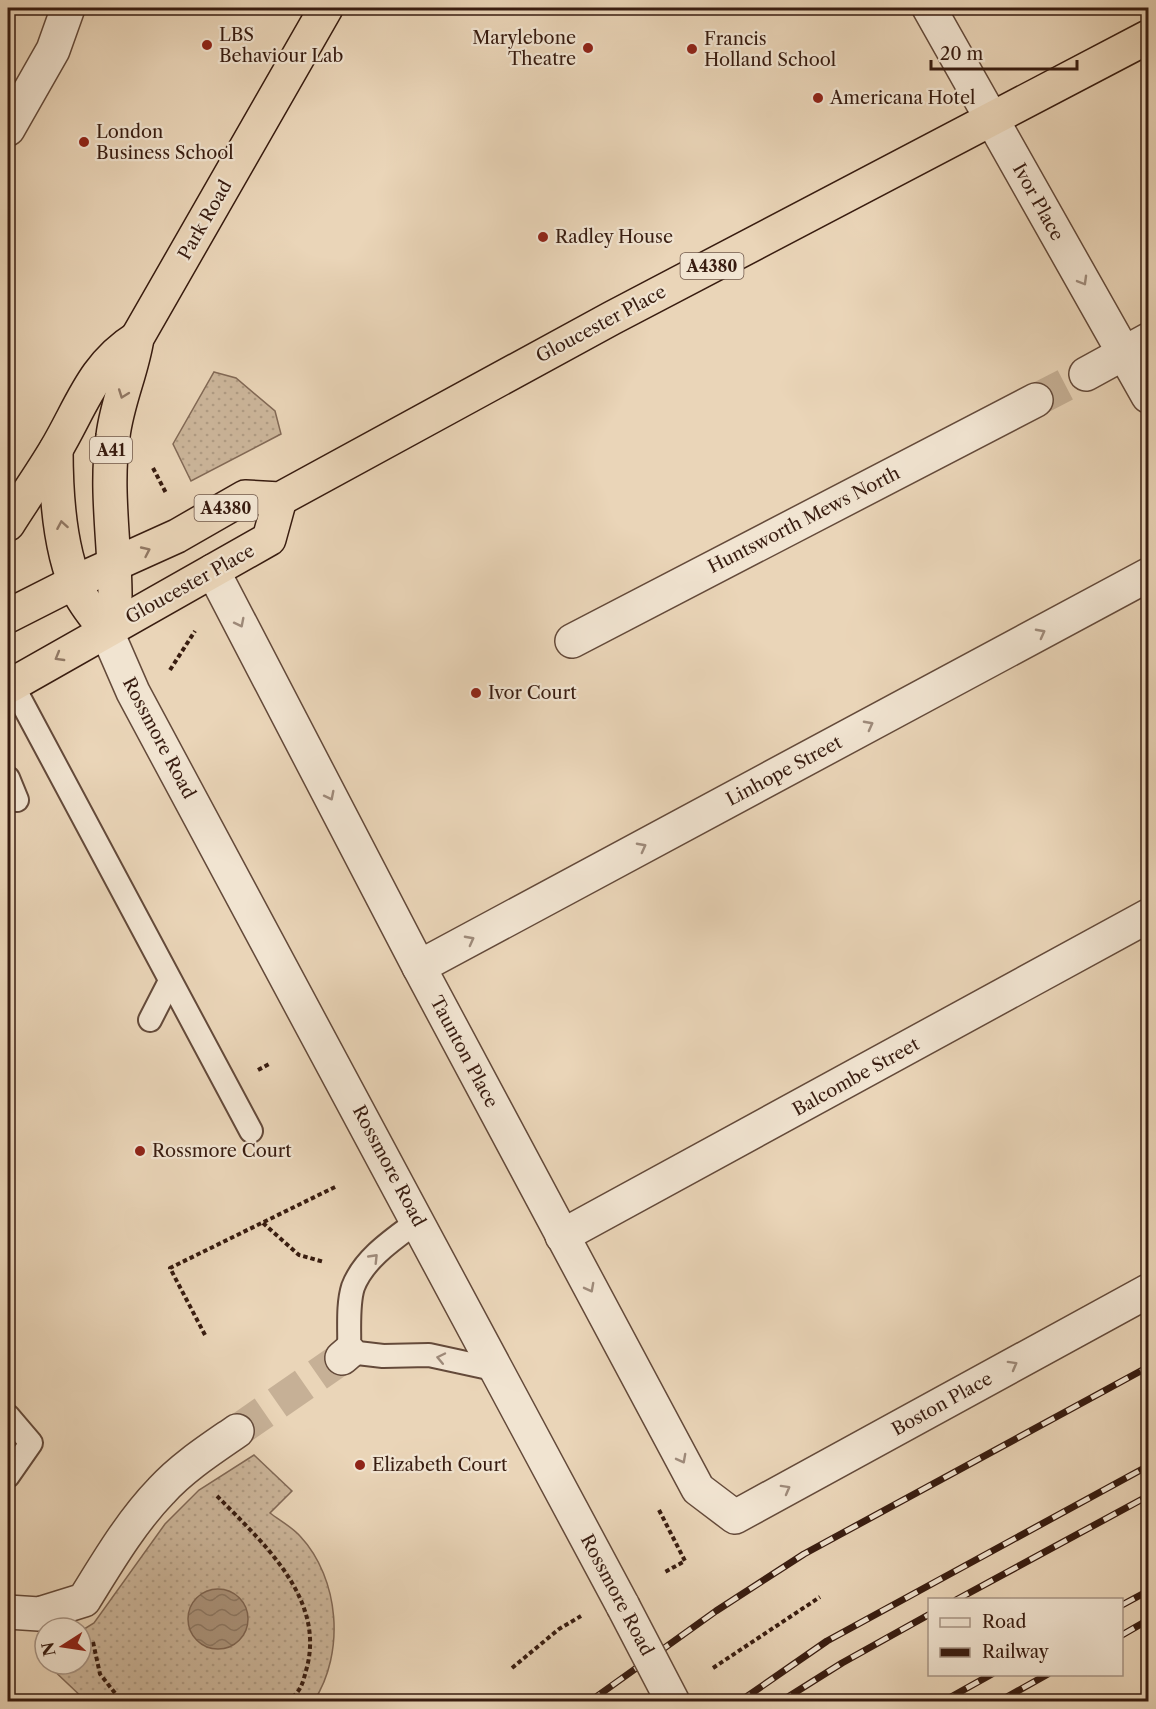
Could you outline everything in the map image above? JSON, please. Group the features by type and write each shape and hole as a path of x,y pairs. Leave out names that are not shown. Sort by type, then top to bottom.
{"highway":[{"name":"Park Road","path":"106,630 112,615 115,596 110,466 112,437 119,403 134,358 137,338 326,8"},
{"name":"Gloucester Place","path":"106,630 269,540 279,499 612,318 1149,37"},
{"name":"Park Road","path":"8,524 56,450 76,410 106,363 118,350 137,338"},
{"path":"10,686 106,630 85,603 75,582 61,516 56,450"},
{"name":"A4380","path":"8,616 75,582 177,536 245,497 279,499"}],"street":[{"path":"8,129 53,50 68,8"},
{"name":"Ivor Place","path":"929,8 993,120 1137,347 1149,396"},
{"path":"1086,374 1137,347"},
{"name":"Huntsworth Mews North","path":"572,641 1036,400"},
{"name":"Taunton Place","path":"213,571 419,967 698,1489 735,1517"},
{"name":"Linhope Street","path":"419,967 1149,575"},
{"name":"Rossmore Road","path":"106,630 133,692 498,1370 673,1701"},
{"name":"Balcombe Street","path":"562,1236 1149,916"},
{"name":"Boston Place","path":"735,1517 1149,1291"},
{"path":"8,1612 39,1614 84,1600 110,1559 160,1491 188,1466 237,1431"}],"lane":[{"path":"10,686 251,1131"},
{"path":"8,778 17,800"},
{"path":"150,1020 170,981"},
{"path":"418,1221 375,1256 360,1273 353,1289 345,1355 429,1355 498,1370"},
{"path":"8,1416 31,1443 8,1476"}],"path":[{"path":"145,472 154,468 169,499"},
{"path":"168,673 196,628"},
{"path":"258,1070 271,1064"},
{"path":"205,1335 170,1268 337,1186"},
{"path":"263,1222 299,1255 326,1263 375,1256"},
{"path":"188,1466 283,1568 306,1611 309,1656 300,1691 287,1701"},
{"path":"663,1574 685,1561 666,1524"},
{"path":"713,1668 820,1597"},
{"path":"84,1600 100,1674 122,1701"},
{"path":"512,1668 559,1629"}],"shaded area":[{"path":"214,372 236,378 275,411 281,434 191,481 173,444"},
{"path":"254,1455 292,1491 270,1513 297,1533 313,1553 330,1594 334,1617 331,1661 314,1701 86,1701 60,1676 93,1676 93,1624 165,1524 199,1490"}],"water":[{"path":"218,1589 239,1598 248,1619 239,1640 218,1649 197,1640 188,1619 197,1598"}],"tunnel":[{"path":"1036,400 1086,374"},
{"path":"237,1431 342,1358"}],"railway":[{"path":"589,1702 716,1611 804,1554 1148,1367"},
{"path":"739,1702 827,1641 1148,1466"},
{"path":"960,1598 1148,1496"},
{"path":"1123,1604 1148,1591"},
{"path":"780,1702 842,1663 928,1615"},
{"path":"1123,1634 1148,1620"},
{"path":"942,1702 988,1676"},
{"path":"998,1702 1044,1676"}],"place":[{"name":"LBS Behaviour Lab","path":"207,45"},
{"name":"Marylebone Theatre","path":"588,48"},
{"name":"Francis Holland School","path":"692,49"},
{"name":"Americana Hotel","path":"818,98"},
{"name":"London Business School","path":"84,142"},
{"name":"Radley House","path":"543,237"},
{"name":"Ivor Court","path":"476,693"},
{"name":"Rossmore Court","path":"140,1151"},
{"name":"Elizabeth Court","path":"360,1465"}]}
